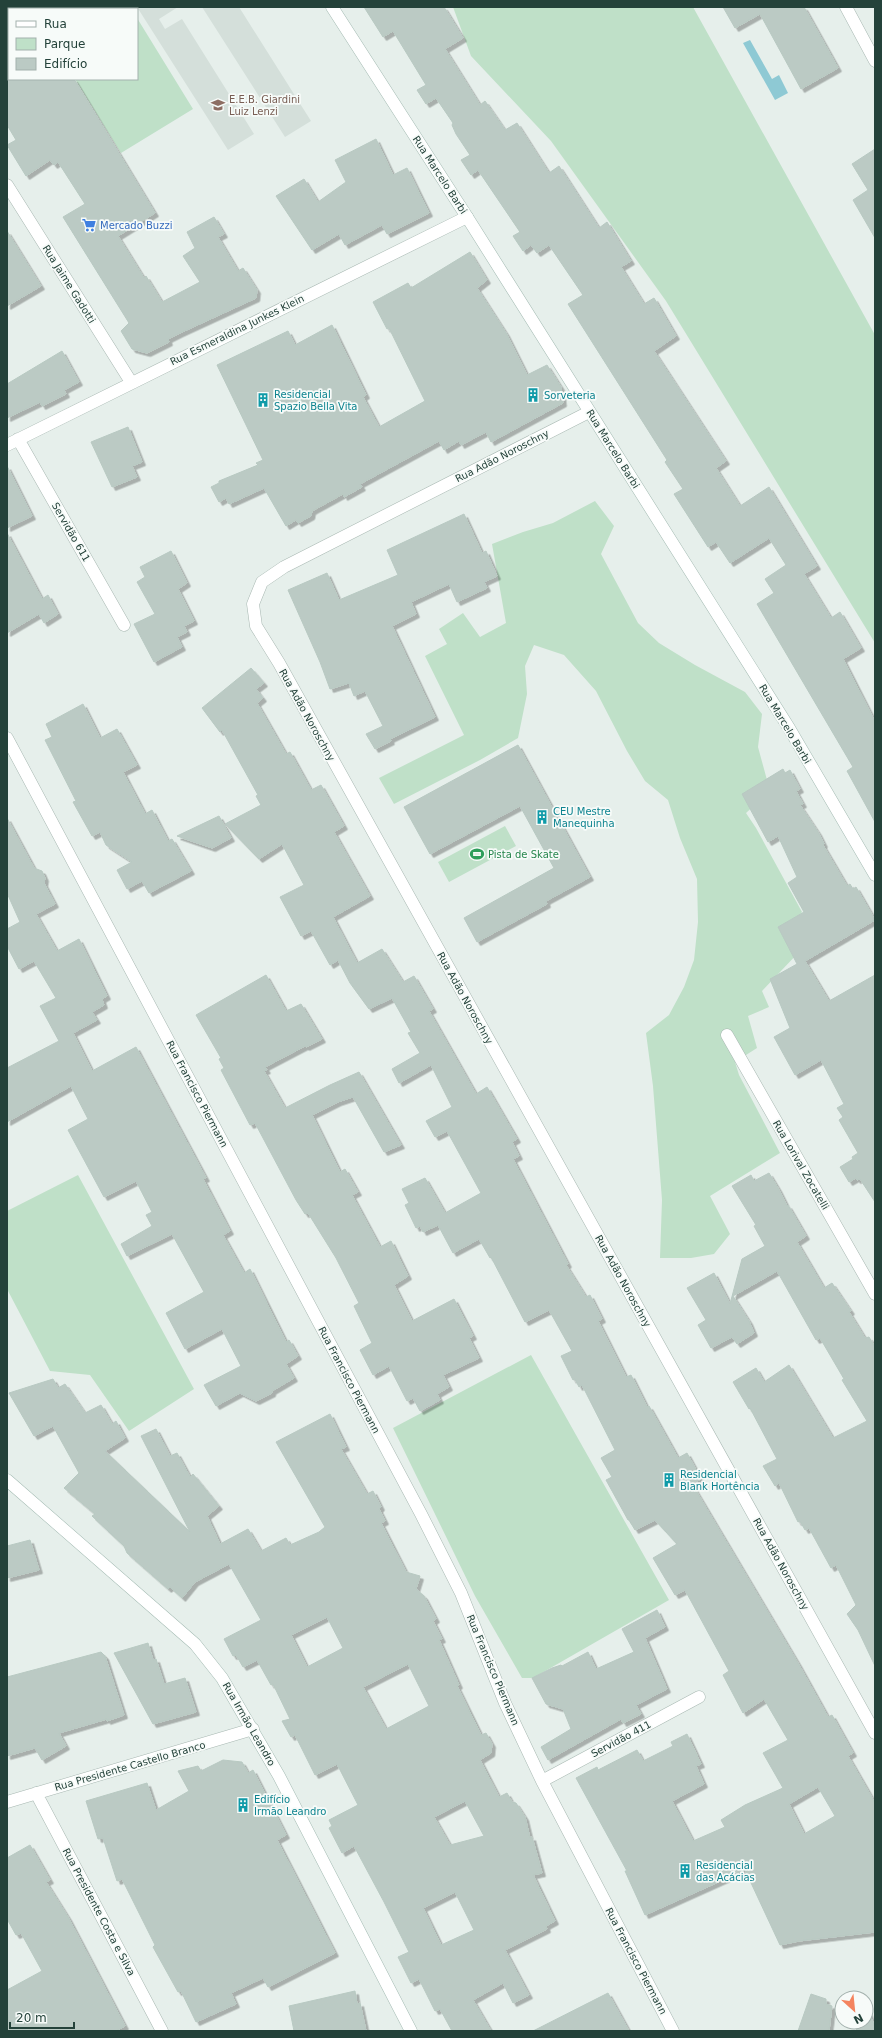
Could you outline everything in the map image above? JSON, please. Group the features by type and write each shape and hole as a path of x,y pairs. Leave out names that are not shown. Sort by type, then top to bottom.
{"street":[{"name":"Rua Marcelo Barbi","path":"332,7 467,217 789,728 875,875"},
{"path":"846,7 875,61"},
{"name":"Rua Jaime Gadotti","path":"7,185 131,382"},
{"name":"Rua Esmeraldina Junkes Klein","path":"12,442 467,217"},
{"name":"Rua Adão Noroschny","path":"589,412 284,567 262,582 253,604 256,626 279,663 875,1733"},
{"name":"Servidão 611","path":"12,442 124,625"},
{"name":"Rua Francisco Piermann","path":"7,738 424,1521 461,1593 505,1703 542,1781 673,2031"},
{"name":"Rua Lorival Zocatelli","path":"727,1035 875,1294"},
{"name":"Rua Irmão Leandro","path":"7,1480 194,1644 222,1678 253,1729 411,2031"},
{"name":"Servidão 411","path":"542,1781 700,1697"},
{"name":"Rua Presidente Castello Branco","path":"7,1802 253,1729"},
{"name":"Rua Presidente Costa e Silva","path":"36,1793 162,2031"}],"shaded area":[{"name":"E.E.B. Giardini Luiz Lenzi","path":"178,7 159,19 165,29 182,19 254,134 228,150 138,8"},
{"name":"E.E.B. Giardini Luiz Lenzi","path":"202,7 239,7 311,121 285,137"}],"green space":[{"path":"453,7 693,7 875,335 875,643 666,301 551,141 471,56"},
{"path":"138,20 193,109 121,153 76,80 138,80"},
{"path":"595,501 614,526 601,554 638,623 659,643 695,665 745,692 762,714 758,747 770,791 746,813 756,828 802,912 787,931 799,952 762,991 769,1007 748,1016 757,1048 735,1062 739,1075 780,1153 710,1196 730,1234 714,1254 691,1258 660,1258 662,1200 653,1086 646,1033 669,1015 684,987 694,960 698,922 697,879 680,838 668,800 645,781 627,751 596,691 564,655 534,645 525,666 527,694 518,738 480,760 394,804 379,778 464,735 425,656 447,644 439,629 463,613 480,637 506,623 492,544 523,532 553,523"},
{"name":"Pista de Skate","path":"505,826 516,846 449,882 438,862"},
{"path":"78,1175 194,1389 129,1431 90,1375 50,1371 7,1289 7,1211"},
{"path":"531,1355 669,1600 533,1678 522,1678 475,1596 393,1428"}],"water":[{"path":"750,40 772,79 779,75 788,93 775,100 743,43"}],"building":[{"path":"364,7 444,7 463,38 445,49 480,105 485,101 505,130 517,123 549,173 559,166 599,228 607,222 631,261 621,267 644,304 654,298 676,336 654,351 726,461 716,468 740,506 769,487 817,566 804,574 831,618 840,612 861,648 843,659 875,722 875,822 847,771 853,767 757,604 774,593 765,579 786,565 769,538 730,563 716,542 708,547 674,494 683,489 665,462 667,460 568,304 583,295 549,245 537,253 531,245 523,251 513,236 520,232 478,170 471,175 461,160 470,155 456,134 452,125 453,123 436,98 426,104 417,90 426,85 393,31 383,37"},
{"path":"723,7 804,7 838,68 801,89 760,14 735,28"},
{"path":"7,79 75,80 155,213 118,236 144,278 146,276 162,302 200,282 183,256 195,248 187,232 214,217 224,234 218,237 238,271 243,268 257,290 256,298 168,339 169,342 147,353 132,349 121,331 129,323 63,217 85,204 58,162 54,165 50,160 26,176 7,145 16,140 7,125"},
{"path":"376,139 393,175 407,168 429,213 387,234 382,225 345,245 339,234 312,250 276,196 304,179 318,202 346,182 335,160"},
{"path":"875,149 875,238 853,200 868,190 852,164"},
{"path":"7,231 41,286 7,306"},
{"path":"470,252 487,280 477,288 506,333 527,375 547,365 561,387 563,403 491,442 486,432 461,445 459,441 444,450 439,441 360,484 362,487 344,497 343,494 312,511 311,516 298,523 296,520 286,526 264,488 229,504 226,498 219,502 211,487 219,483 219,481 258,465 256,463 263,460 217,365 288,331 295,345 332,325 366,395 363,397 379,427 425,401 389,328 387,329 373,302 408,283 411,288"},
{"path":"62,351 79,382 64,390 66,394 42,406 40,402 7,418 7,384"},
{"path":"128,427 142,462 132,466 137,477 112,487 91,442"},
{"path":"7,466 32,516 7,528"},
{"path":"464,514 482,553 486,551 497,576 484,582 487,588 457,602 449,584 411,602 416,614 392,626 435,717 390,739 391,741 375,749 366,734 383,726 365,691 354,696 349,683 330,689 320,662 288,590 327,573 339,600 398,575 387,550"},
{"path":"7,533 42,599 48,595 58,614 44,623 39,614 7,633"},
{"path":"171,551 187,583 178,589 194,621 184,626 187,632 177,637 182,647 154,662 134,624 155,614 137,582 145,577 140,567"},
{"path":"251,668 264,683 256,689 263,698 257,703 286,754 290,752 311,790 321,785 344,826 334,832 370,896 333,917 357,963 382,949 403,982 414,976 433,1009 429,1011 476,1094 487,1087 517,1139 512,1142 519,1156 513,1159 568,1264 566,1265 586,1297 590,1295 602,1319 598,1321 626,1377 631,1375 647,1407 649,1406 678,1458 687,1453 701,1479 692,1484 798,1663 828,1717 832,1715 853,1753 848,1756 875,1803 875,1932 799,1941 780,1945 745,1870 645,1915 625,1871 627,1871 576,1778 597,1767 598,1770 637,1750 643,1761 673,1746 671,1742 687,1734 701,1764 696,1766 704,1784 672,1801 693,1841 725,1827 721,1820 745,1805 783,1788 763,1753 788,1740 764,1699 743,1713 723,1675 729,1671 685,1590 675,1595 653,1558 677,1544 655,1520 635,1530 628,1520 606,1480 612,1477 601,1458 615,1450 582,1385 579,1387 575,1379 573,1380 561,1356 572,1351 549,1310 525,1322 491,1257 490,1258 479,1239 453,1253 438,1225 423,1232 420,1226 416,1228 405,1205 409,1203 402,1189 425,1178 445,1213 481,1193 447,1131 435,1137 426,1121 452,1107 431,1065 399,1083 392,1069 420,1053 408,1033 411,1032 392,998 369,1009 350,983 338,960 330,965 311,931 301,936 280,897 304,885 282,844 259,859 225,824 261,805 256,796 258,795 222,730 220,732 202,708","holes":["818,1787 835,1816 804,1834 789,1804"]},
{"path":"83,704 100,738 117,729 137,765 123,772 145,814 152,810 168,841 172,839 191,871 149,893 142,881 127,889 117,870 132,862 106,845 100,832 92,836 73,802 76,801 45,740 52,737 46,724"},
{"path":"518,745 590,877 546,901 547,904 477,942 464,918 554,868 520,806 430,854 404,807"},
{"path":"783,769 785,773 790,770 800,789 796,791 803,804 800,805 818,832 824,844 823,845 847,886 850,884 853,889 856,887 875,920 805,961 829,1001 875,975 875,1202 860,1179 857,1180 856,1178 849,1182 840,1167 853,1159 852,1157 858,1153 839,1120 843,1117 837,1108 844,1104 821,1060 795,1075 774,1037 790,1028 770,979 797,964 778,927 804,912 788,883 797,877 778,836 768,842 742,794"},
{"path":"219,816 231,838 212,848 177,836"},
{"path":"7,818 34,868 42,871 45,878 44,883 55,904 36,914 57,951 79,939 107,996 102,999 104,1005 92,1012 97,1020 73,1033 92,1071 136,1047 206,1178 203,1179 230,1231 223,1235 244,1273 250,1269 286,1342 289,1340 298,1356 286,1364 294,1378 272,1391 272,1393 256,1401 240,1393 216,1406 204,1385 241,1366 222,1329 185,1349 166,1313 204,1292 172,1234 127,1256 121,1244 152,1226 146,1215 152,1212 136,1181 104,1197 68,1130 88,1119 71,1086 7,1122 7,1068 59,1041 40,1006 56,998 34,961 19,969 7,946 7,929 20,922 7,893"},
{"path":"266,975 286,1011 301,1004 322,1039 306,1047 305,1046 265,1067 267,1070 264,1071 285,1108 359,1072 401,1145 384,1152 353,1097 338,1102 312,1115 340,1172 345,1169 358,1192 352,1195 380,1247 391,1241 408,1276 394,1285 412,1321 454,1299 473,1336 469,1338 479,1358 443,1375 449,1387 437,1394 440,1400 420,1411 413,1398 407,1401 389,1366 373,1375 360,1350 372,1343 354,1306 359,1303 336,1258 308,1213 305,1214 296,1200 255,1123 250,1125 221,1070 224,1068 219,1059 221,1058 196,1015"},
{"path":"769,1173 806,1236 797,1242 824,1288 832,1283 851,1311 849,1312 865,1338 869,1337 875,1347 875,1666 858,1630 847,1614 856,1605 836,1565 831,1568 809,1528 805,1530 800,1521 798,1522 779,1483 775,1486 763,1466 777,1459 750,1408 749,1409 733,1382 756,1368 764,1382 789,1365 833,1438 867,1421 842,1380 844,1379 820,1338 816,1340 777,1271 733,1296 749,1321 754,1333 737,1344 732,1337 711,1348 698,1325 706,1320 687,1288 714,1273 730,1304 742,1259 765,1246 754,1226 756,1225 732,1186 751,1175 754,1181"},
{"path":"53,1379 58,1388 65,1384 85,1413 101,1405 112,1424 116,1421 125,1438 105,1451 190,1532 141,1436 156,1429 170,1456 177,1453 190,1477 193,1474 219,1506 207,1516 220,1544 248,1529 261,1551 286,1538 290,1545 319,1532 325,1527 276,1442 330,1414 346,1447 341,1449 367,1494 373,1491 381,1507 379,1509 385,1521 381,1523 406,1572 420,1576 416,1589 424,1596 436,1619 433,1621 442,1639 439,1640 459,1685 457,1686 481,1735 486,1733 492,1744 491,1753 480,1760 499,1797 507,1793 512,1802 516,1803 525,1817 530,1838 532,1837 542,1873 533,1875 555,1921 546,1926 547,1929 505,1950 529,1995 513,2003 503,1983 473,2000 491,2031 452,2031 440,2009 435,2011 419,1979 411,1983 398,1957 409,1952 384,1902 354,1846 342,1853 329,1828 332,1826 329,1820 358,1805 337,1764 315,1775 295,1735 291,1737 282,1721 290,1719 273,1684 271,1685 257,1660 243,1667 236,1655 233,1656 224,1639 261,1620 229,1564 195,1582 182,1598 170,1587 168,1589 127,1553 124,1546 92,1516 95,1514 64,1488 79,1473 53,1426 34,1436 9,1393","holes":["327,1617 343,1648 307,1667 291,1635","408,1664 429,1706 386,1729 363,1687","465,1801 484,1836 450,1845 434,1817","455,1892 474,1930 441,1945 423,1908"]},
{"path":"30,1540 39,1570 7,1578 7,1546"},
{"path":"657,1610 665,1627 645,1638 667,1689 636,1705 641,1714 623,1723 621,1719 548,1760 541,1747 571,1729 563,1709 546,1704 532,1678 552,1668 562,1666 588,1652 596,1669 634,1652 622,1629"},
{"path":"148,1643 153,1660 156,1659 164,1684 185,1678 196,1712 153,1724 114,1653"},
{"path":"101,1652 105,1656 124,1715 107,1721 107,1719 59,1733 66,1746 42,1760 35,1748 7,1756 7,1677"},
{"path":"223,1760 242,1762 248,1773 253,1770 286,1835 277,1840 335,1953 268,1987 263,1978 231,1993 236,2004 196,2022 181,1991 178,1992 153,1947 155,1945 122,1879 117,1881 103,1838 98,1839 86,1801 147,1783 156,1810 189,1791 178,1771 198,1766 201,1771"},
{"path":"30,1845 50,1880 46,1882 68,1917 125,2026 116,2031 7,2031 7,1990 42,1971 21,1933 16,1935 7,1919 7,1858"},
{"path":"355,1991 357,2004 360,2003 366,2031 294,2031 289,2006"},
{"path":"608,1993 629,2031 533,2031"},
{"path":"811,1994 826,1999 826,2004 832,2006 829,2031 798,2031"},
{"path":"874,2025 875,2027 875,2031 857,2031 874,2030"}],"place":[{"name":"E.E.B. Giardini Luiz Lenzi","path":"218,105"},
{"name":"Mercado Buzzi","path":"89,225"},
{"name":"Sorveteria","path":"533,395"},
{"name":"Residencial Spazio Bella Vita","path":"263,400"},
{"name":"CEU Mestre Manequinha","path":"542,817"},
{"name":"Pista de Skate","path":"477,854"},
{"name":"Residencial Blank Hortência","path":"669,1480"},
{"name":"Edifício Irmão Leandro","path":"243,1805"},
{"name":"Residencial das Acácias","path":"685,1871"}]}
